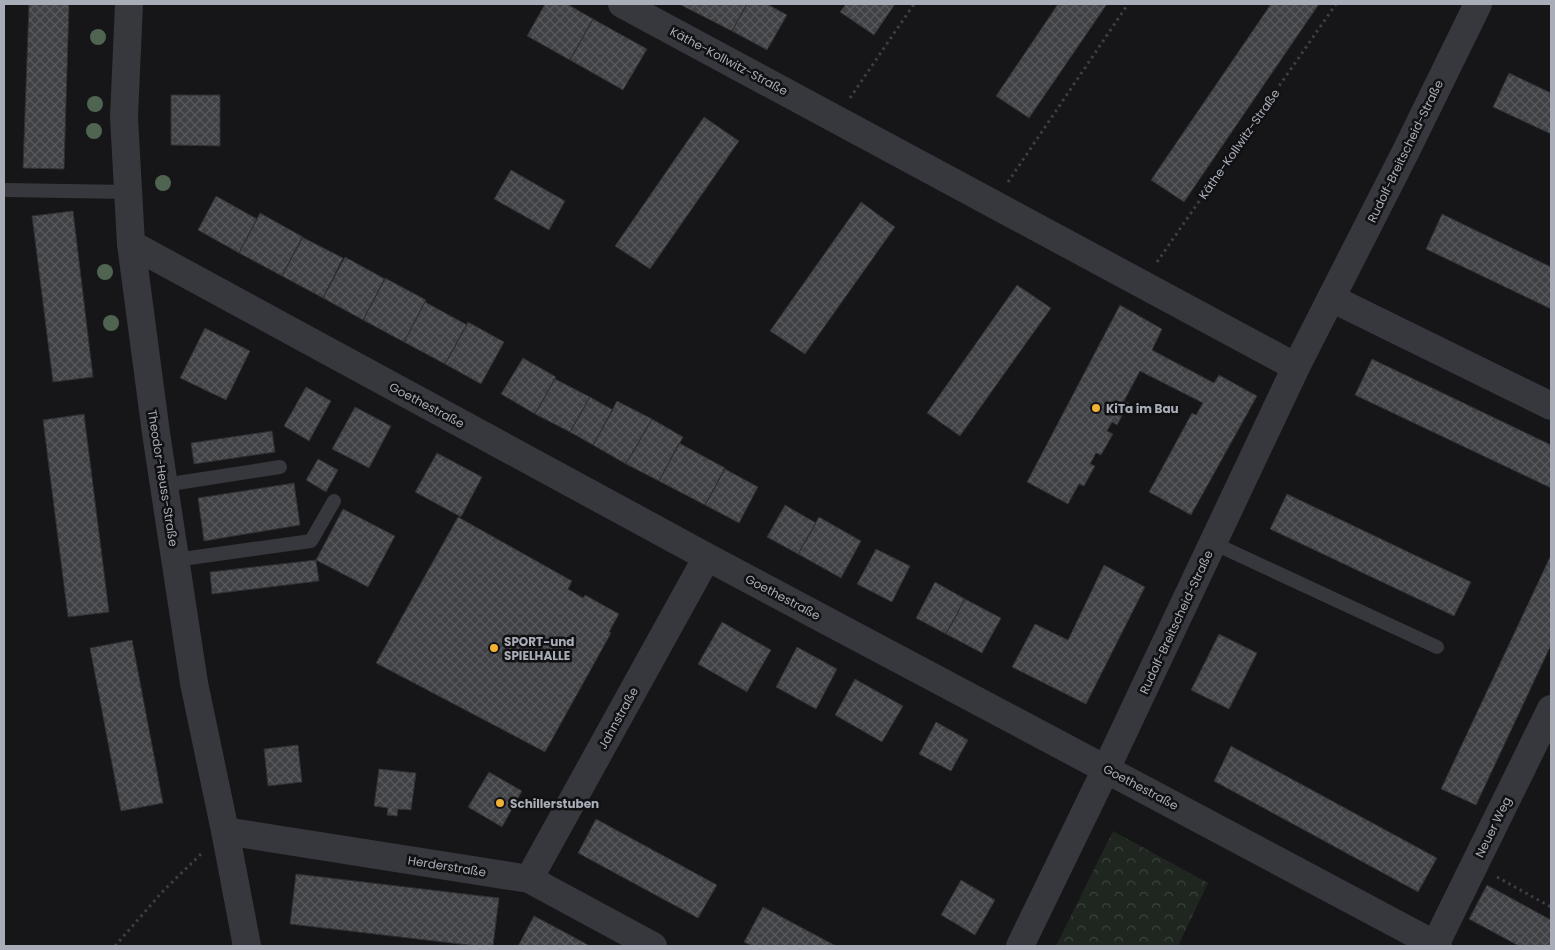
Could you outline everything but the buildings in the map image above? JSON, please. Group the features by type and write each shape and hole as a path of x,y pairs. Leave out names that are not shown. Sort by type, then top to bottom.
{"street":[{"name":"Theodor-Heuss-Straße","path":"129,4 124,117 131,244 194,684 247,946"},
{"name":"Käthe-Kollwitz-Straße","path":"622,4 1296,367"},
{"name":"Rudolf-Breitscheid-Straße","path":"1020,946 1296,367 1406,151 1478,4"},
{"name":"Goethestraße","path":"131,244 707,557 1437,946"},
{"path":"1331,298 1551,406"},
{"name":"Jahnstraße","path":"529,879 707,557"},
{"name":"Neuer Weg","path":"1437,946 1474,865 1551,709"},
{"name":"Herderstraße","path":"225,831 529,879 653,946"}],"lane":[{"path":"4,190 128,192"},
{"path":"164,485 280,466"},
{"path":"175,560 311,541 334,501"},
{"path":"1213,543 1437,647"}],"path":[{"path":"835,119 914,4"},
{"path":"993,204 1128,4"},
{"name":"Käthe-Kollwitz-Straße","path":"1141,284 1336,4"},
{"path":"114,946 164,890 225,831"},
{"path":"1474,865 1551,907"}],"green space":[{"path":"1113,831 1208,883 1178,946 1056,946"}],"place":[{"name":"KiTa im Bau","path":"1096,408"},
{"name":"SPORT-und SPIELHALLE","path":"494,648"},
{"name":"Schillerstuben","path":"500,803"}]}
